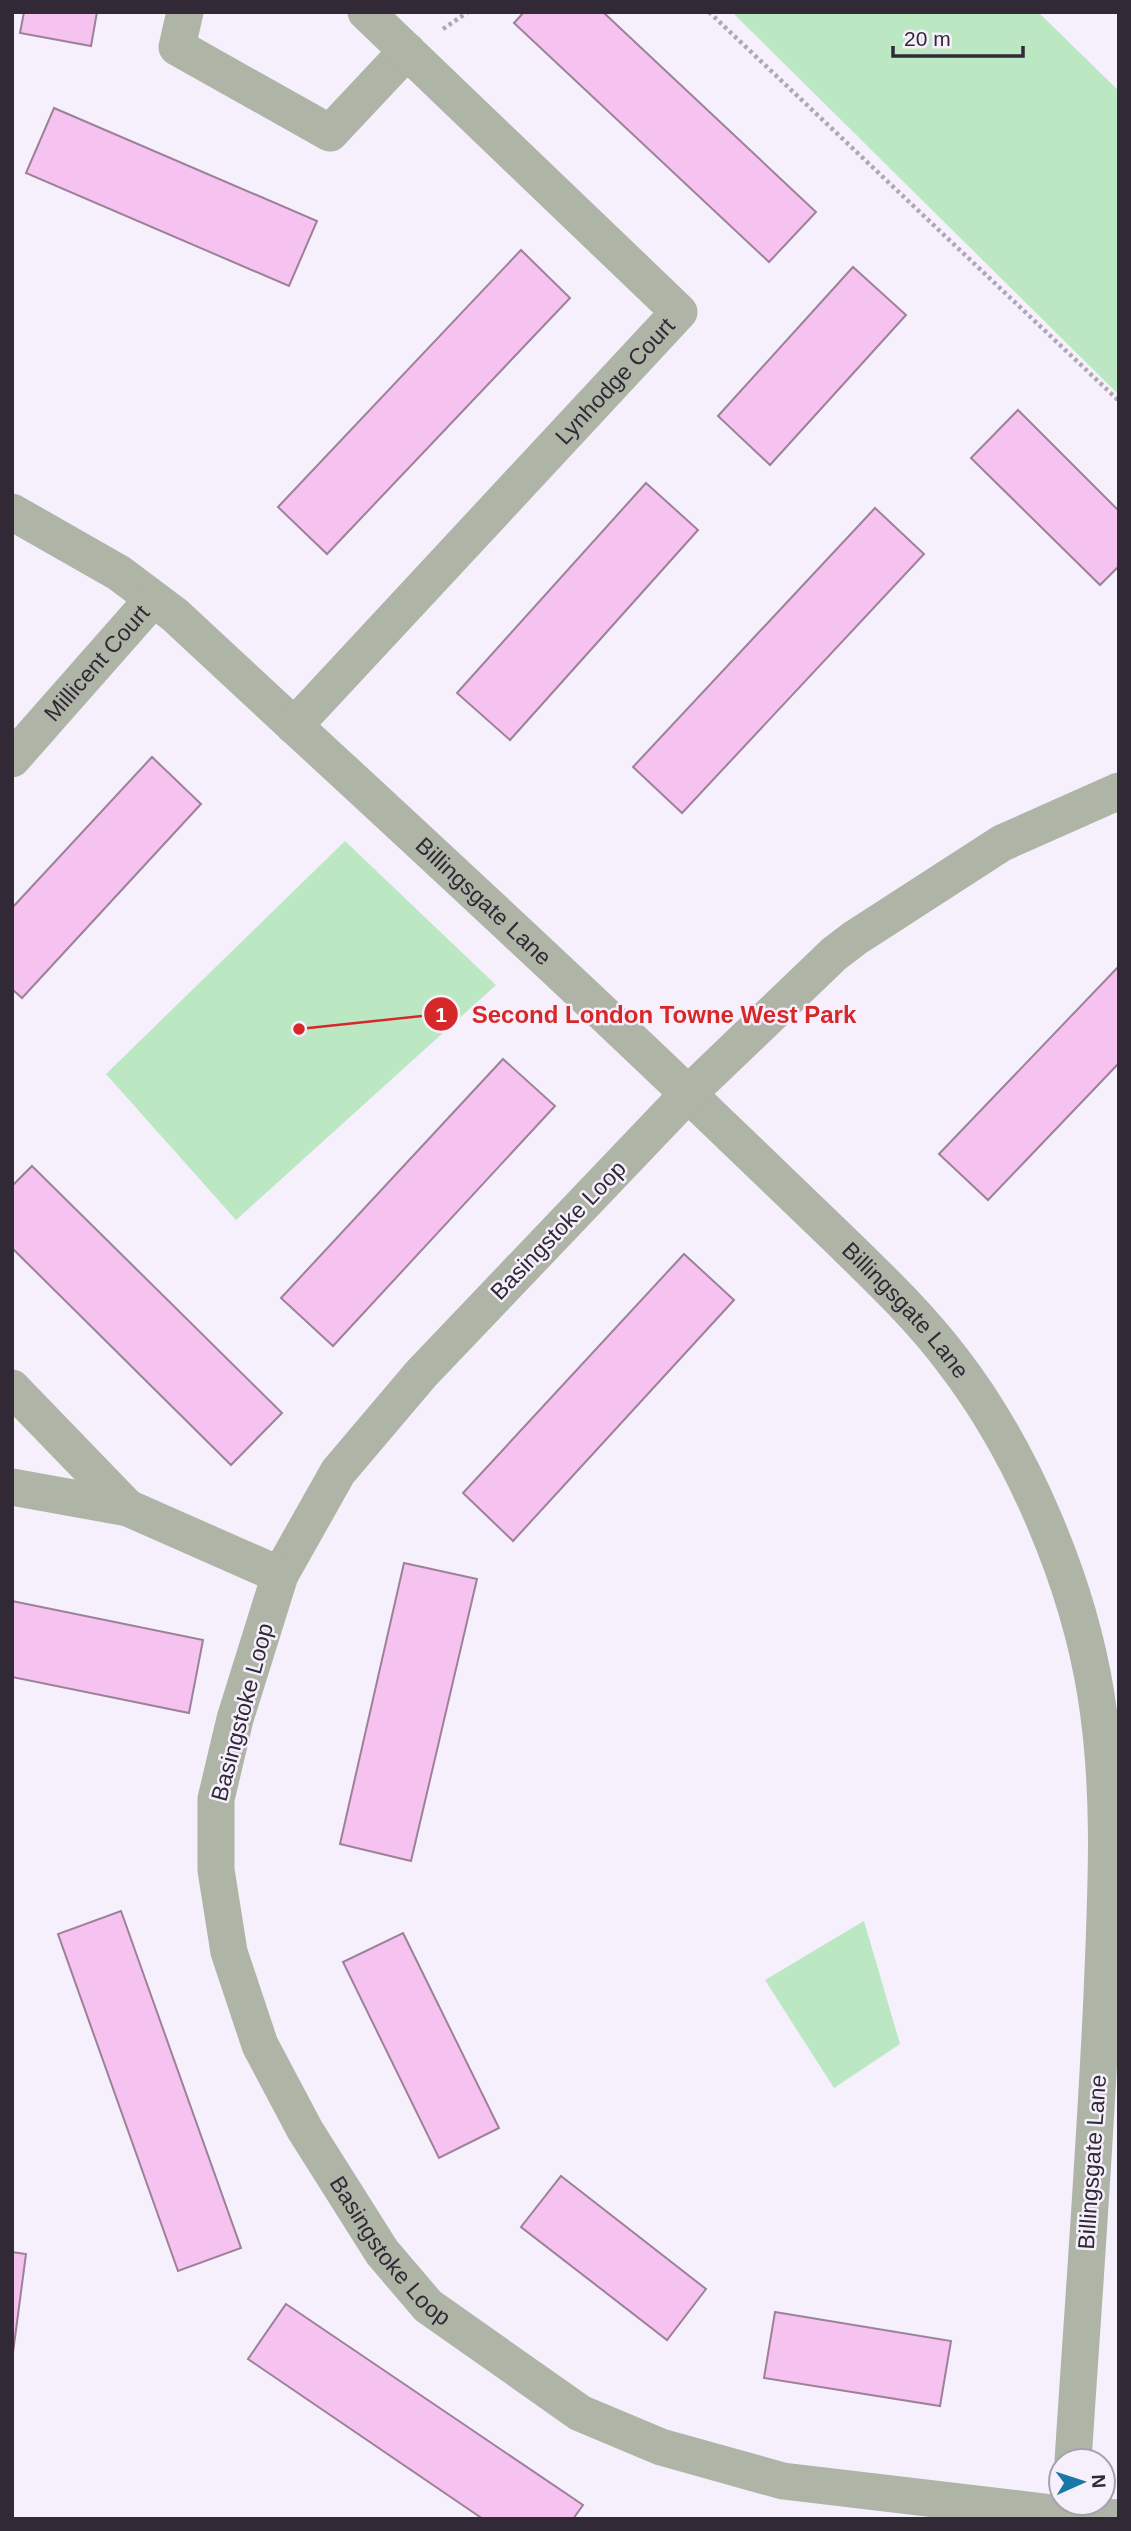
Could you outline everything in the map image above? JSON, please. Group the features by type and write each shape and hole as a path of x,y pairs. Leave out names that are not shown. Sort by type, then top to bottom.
{"street":[{"path":"185,12 177,47 330,133 407,51"},
{"name":"Lynhodge Court","path":"294,726 679,312 366,12"},
{"name":"Billingsgate Lane","path":"12,512 119,573 175,615 688,1094 906,1304 956,1364 993,1421 1035,1501 1057,1551 1078,1617 1096,1691 1107,1776 1109,2044 1074,2447"},
{"name":"Millicent Court","path":"12,759 153,599"},
{"name":"Basingstoke Loop","path":"1047,2510 783,2481 662,2447 580,2413 428,2306 382,2252 305,2130 260,2045 229,1952 216,1870 216,1799 235,1719 280,1575 338,1472 404,1393 688,1094 814,973 855,938 1002,843 1119,791"},
{"path":"12,1388 128,1507"},
{"path":"12,1487 128,1507 280,1575"}],"path":[{"path":"709,12 1119,401"}],"green space":[{"path":"732,12 1038,12 1119,91 1119,395"},
{"path":"345,841 496,985 236,1220 106,1074"},
{"path":"864,1921 900,2044 834,2088 765,1980"}],"building":[{"path":"24,12 97,12 91,46 20,33"},
{"path":"524,12 603,12 816,212 769,262 514,23"},
{"path":"54,108 317,221 289,286 26,173"},
{"path":"521,250 570,298 327,554 278,507"},
{"path":"853,267 906,315 770,465 718,416"},
{"path":"1018,410 1119,511 1119,566 1100,585 971,458"},
{"path":"646,483 698,530 510,740 457,693"},
{"path":"875,508 924,554 682,813 633,767"},
{"path":"152,757 201,804 22,998 12,989 12,908"},
{"path":"1119,966 1119,1063 988,1200 939,1154"},
{"path":"503,1059 555,1106 333,1346 281,1298"},
{"path":"32,1166 282,1413 231,1465 12,1248 12,1186"},
{"path":"684,1254 734,1300 513,1541 463,1493"},
{"path":"404,1563 477,1579 411,1861 340,1844"},
{"path":"12,1601 203,1640 189,1713 12,1677"},
{"path":"121,1911 241,2248 178,2271 58,1934"},
{"path":"403,1933 499,2128 439,2158 343,1962"},
{"path":"561,2176 706,2289 667,2340 521,2227"},
{"path":"12,2252 26,2254 12,2360"},
{"path":"286,2304 583,2505 573,2519 483,2519 248,2359"},
{"path":"775,2312 951,2341 940,2406 764,2378"}],"place":[{"name":"Second London Towne West Park","path":"299,1029"}]}
